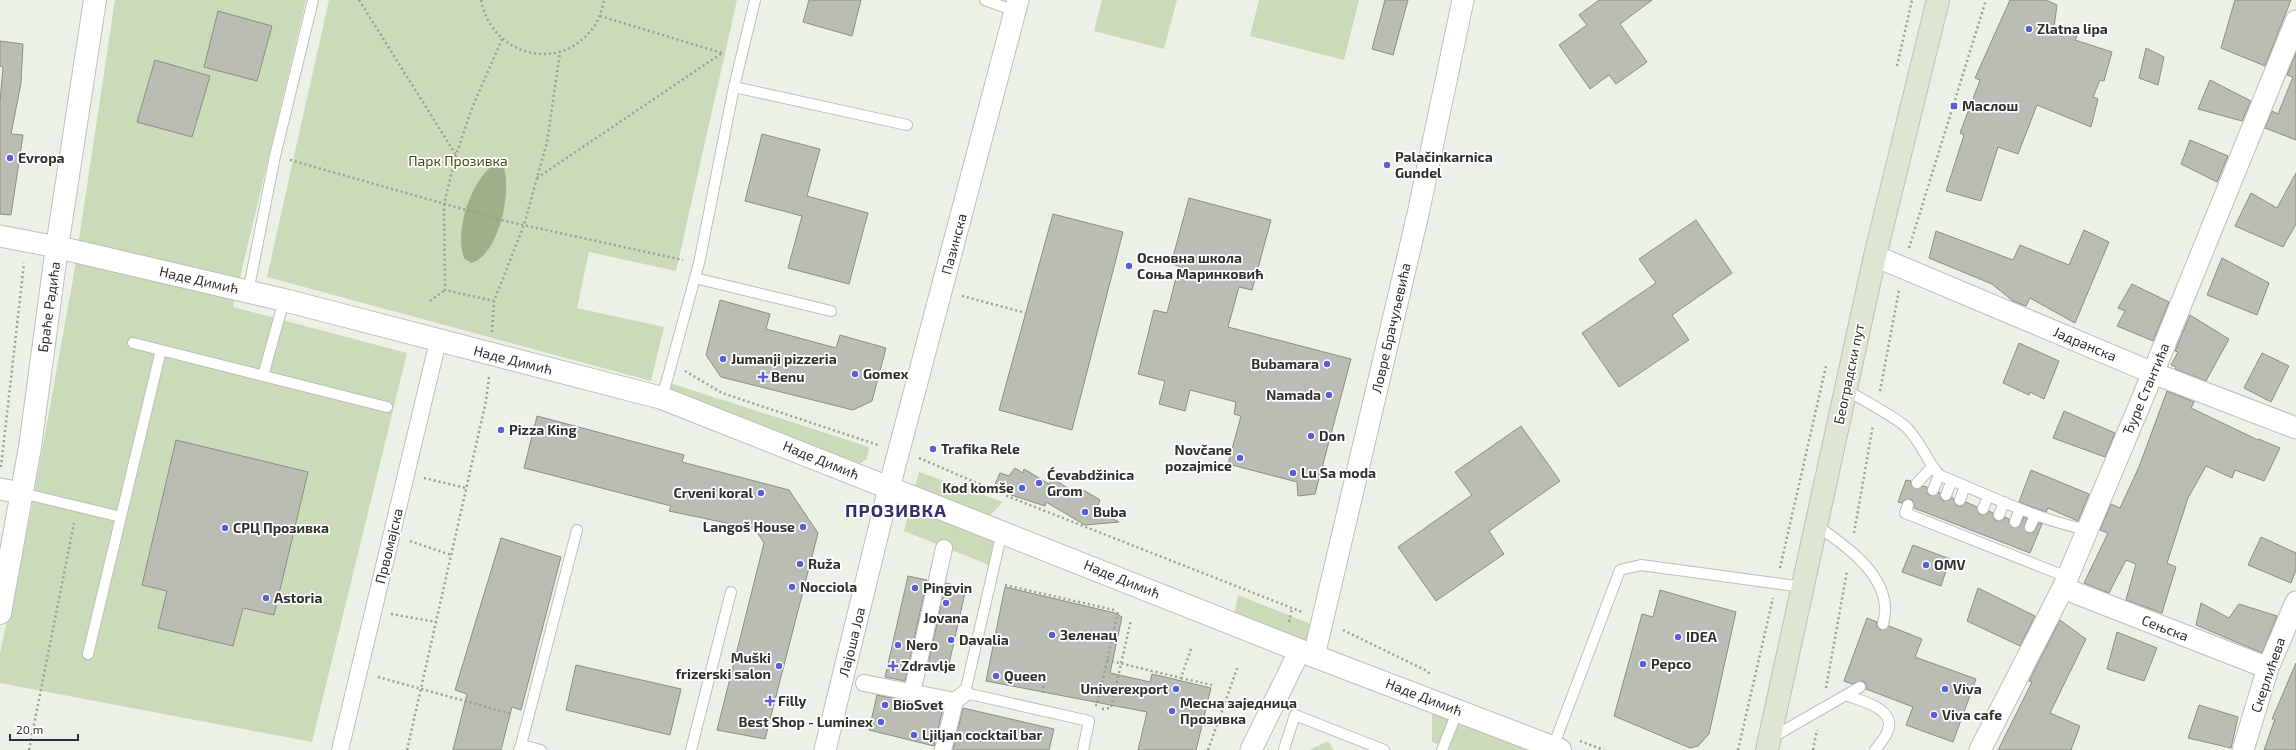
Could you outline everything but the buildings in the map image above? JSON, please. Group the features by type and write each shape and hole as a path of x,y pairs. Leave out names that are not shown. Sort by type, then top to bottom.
{"main road":[{"name":"Београдски пут","path":"1768,745 1875,256 1938,0"}],"street":[{"name":"Браће Радића","path":"0,613 30,447 57,247 95,0"},
{"name":"Ловре Брачуљевића","path":"1252,750 1307,653 1323,620 1418,214 1464,1"},
{"name":"Пазинска","path":"889,488 1016,5"},
{"name":"Ђуре Стантића","path":"1980,750 2065,582 2153,373 2296,21"},
{"path":"0,236 57,247"},
{"name":"Наде Димић","path":"57,247 284,300 662,398 1002,531 1307,653 1458,710 1557,743"},
{"name":"Јадранска","path":"1875,256 2153,373 2296,428"},
{"name":"Првомајска","path":"340,750 438,341"},
{"name":"Лајоша Јоа","path":"825,750 889,488"},
{"path":"0,489 22,493"},
{"path":"912,693 944,548"},
{"name":"Сењска","path":"2065,582 2268,668"},
{"name":"Скерлићева","path":"2243,750 2268,668 2296,602"},
{"path":"864,683 912,693 960,697 943,750"}],"lane":[{"path":"248,292 275,156 313,0"},
{"path":"662,398 699,263 734,87 755,0"},
{"path":"985,0 1016,5"},
{"path":"734,87 907,125"},
{"path":"695,278 831,311"},
{"path":"263,376 284,300"},
{"path":"133,343 386,407"},
{"path":"88,654 161,350"},
{"path":"1846,390 1907,428 1919,442 1932,467 1939,475 2035,515 2062,525 2087,530"},
{"path":"1917,483 1932,467"},
{"path":"1933,490 1939,475"},
{"path":"1946,495 1952,480"},
{"path":"1960,500 1965,486"},
{"path":"22,493 121,516"},
{"path":"1983,509 1988,496"},
{"path":"1999,515 2004,502"},
{"path":"1908,505 1905,513 1923,516 2020,554 2065,582"},
{"path":"2015,522 2020,509"},
{"path":"2030,527 2035,515"},
{"path":"1816,525 1850,552 1874,576 1883,593 1886,607 1883,624"},
{"path":"541,750 520,748 578,530"},
{"path":"1002,531 960,697 1089,721 1083,750"},
{"path":"1557,743 1620,570 1641,565 1803,587"},
{"path":"691,750 731,592"},
{"path":"1768,745 1822,710 1848,696 1860,687"},
{"path":"1848,696 1878,706 1884,712 1888,722 1887,733 1875,750"},
{"path":"1442,750 1458,710"},
{"path":"1284,749 1295,715 1384,750"}],"path":[{"path":"359,0 456,155"},
{"path":"481,0 483,13 492,29 502,39 523,51 541,54 560,52 584,38 600,16 604,0"},
{"path":"1813,750 1822,710 1903,268 1986,0"},
{"path":"600,16 740,59"},
{"path":"445,290 444,204 456,155 472,108 502,39"},
{"path":"407,750 486,401 491,354 494,301 524,225 547,142 560,52"},
{"path":"537,178 722,53"},
{"path":"275,156 505,221 699,263"},
{"path":"0,471 26,241"},
{"path":"430,301 445,290 494,301"},
{"path":"942,290 1026,314"},
{"path":"672,363 722,393 922,459 1012,498 1323,620 1427,671 1435,680"},
{"path":"406,474 466,488"},
{"path":"29,750 77,506"},
{"path":"392,534 451,555"},
{"path":"1002,592 1005,579"},
{"path":"1004,585 1114,610"},
{"path":"374,611 436,622"},
{"path":"1097,705 1118,612"},
{"path":"1090,704 1097,705 1103,710 1111,708 1131,620"},
{"path":"1181,678 1192,646"},
{"path":"1107,660 1212,684"},
{"path":"1208,750 1238,666"},
{"path":"358,672 528,719"},
{"path":"1042,694 1044,680"},
{"path":"1035,693 1050,696"},
{"path":"1557,743 1604,750"}],"green space":[{"path":"115,0 306,0 233,307 407,353 312,742 0,683 0,653 31,511 73,279"},
{"name":"Парк Прозивка","path":"329,0 737,0 676,271 589,252 577,308 664,327 651,381 267,277"},
{"path":"1102,0 1177,0 1164,49 1094,31"},
{"path":"1259,0 1359,0 1344,60 1250,36"},
{"path":"670,383 869,447 867,459 858,465 667,392"},
{"path":"919,472 1003,502 983,523 1002,531 994,567 904,531"},
{"path":"1238,595 1321,628 1314,656 1233,623"},
{"path":"1432,700 1560,750 1452,750 1432,742"},
{"path":"1328,741 1334,750 1309,750"}],"shaded area":[{"path":"496,163 503,165 506,176 505,205 496,235 489,248 481,258 471,263 464,258 461,247 463,220 472,193 487,171"}],"place":[{"name":"Zlatna lipa","path":"2029,29"},
{"name":"Маслош","path":"1954,106"},
{"name":"Evropa","path":"10,158"},
{"name":"Palačinkarnica Gundel","path":"1387,165"},
{"name":"Основна школа Соња Маринковић","path":"1129,266"},
{"name":"Jumanji pizzeria","path":"723,359"},
{"name":"Bubamara","path":"1327,364"},
{"name":"Gomex","path":"855,374"},
{"name":"Benu","path":"763,377"},
{"name":"Namada","path":"1329,395"},
{"name":"Pizza King","path":"501,430"},
{"name":"Don","path":"1311,436"},
{"name":"Trafika Rele","path":"933,449"},
{"name":"Novčane pozajmice","path":"1240,458"},
{"name":"Lu Sa moda","path":"1293,473"},
{"name":"Ćevabdžinica Grom","path":"1039,483"},
{"name":"Kod komše","path":"1022,488"},
{"name":"Crveni koral","path":"761,493"},
{"name":"Buba","path":"1085,512"},
{"name":"Langoš House","path":"803,527"},
{"name":"СРЦ Прозивка","path":"225,528"},
{"name":"Ruža","path":"800,564"},
{"name":"OMV","path":"1926,565"},
{"name":"Nocciola","path":"792,587"},
{"name":"Pingvin","path":"915,588"},
{"name":"Astoria","path":"266,598"},
{"name":"Jovana","path":"946,603"},
{"name":"Зеленац","path":"1052,635"},
{"name":"IDEA","path":"1678,637"},
{"name":"Davalia","path":"951,640"},
{"name":"Nero","path":"898,645"},
{"name":"Pepco","path":"1643,664"},
{"name":"Muški frizerski salon","path":"779,666"},
{"name":"Zdravlje","path":"893,666"},
{"name":"Queen","path":"996,676"},
{"name":"Univerexport","path":"1176,689"},
{"name":"Viva","path":"1945,689"},
{"name":"Filly","path":"770,701"},
{"name":"BioSvet","path":"885,705"},
{"name":"Месна заједница Прозивка","path":"1172,711"},
{"name":"Viva cafe","path":"1934,715"},
{"name":"Best Shop - Luminex","path":"881,722"},
{"name":"Ljiljan cocktail bar","path":"914,735"}],"district":[{"name":"ПРОЗИВКА","path":"896,511"}]}
